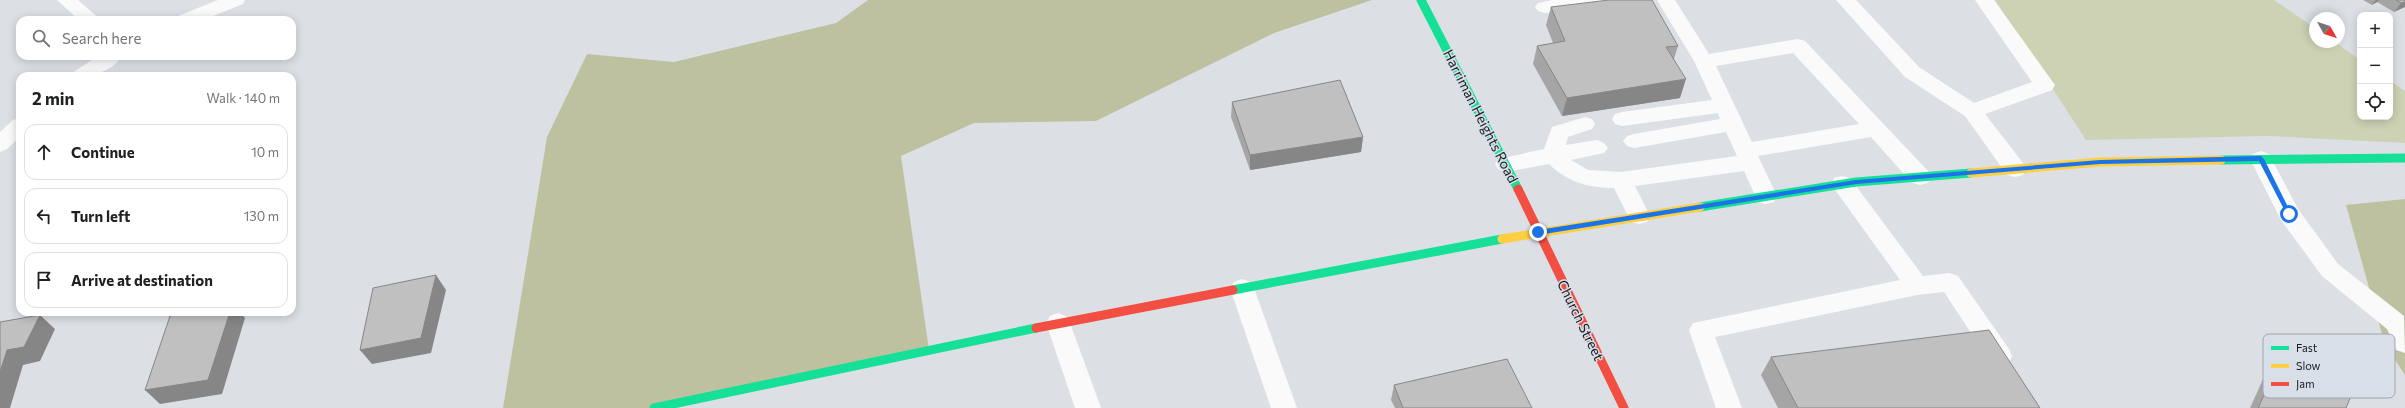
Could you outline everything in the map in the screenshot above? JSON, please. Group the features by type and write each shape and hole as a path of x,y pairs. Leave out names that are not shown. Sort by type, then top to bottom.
{"main road":[{"name":"Harriman Heights Road","path":"1421,0 1506,164 1538,232"},
{"path":"654,408 1058,323 1538,232 1842,184 1920,176 2100,162 2405,158"},
{"name":"Church Street","path":"1538,232 1624,408"}],"street":[{"path":"66,0 86,16"},
{"path":"195,16 236,0"},
{"path":"1546,7 1602,0"},
{"path":"1666,0 1704,61 1766,196"},
{"path":"1845,0 1912,72 1972,111 2015,169"},
{"path":"1972,111 2045,84 1984,0"},
{"path":"1704,61 1798,46 1920,176"},
{"path":"88,72 106,60"},
{"path":"1622,119 1724,105"},
{"path":"1553,155 1560,132 1584,124"},
{"path":"1634,141 1733,124"},
{"path":"0,144 16,129"},
{"path":"1553,155 1562,165 1590,180 1621,180 1876,129"},
{"path":"1506,164 1597,148"},
{"path":"2261,159 2289,214 2330,270 2396,323 2405,343"},
{"path":"1621,180 1639,216"},
{"path":"1842,184 1917,286"},
{"path":"1729,408 1701,330 1917,286 1950,282 2012,372"},
{"path":"1242,288 1284,408"},
{"path":"1058,323 1088,408"}],"green space":[{"path":"868,0 1372,0 1274,33 1096,121 974,123 901,156 929,350 654,408 503,408 547,137 587,54 674,62 836,23"},
{"path":"1995,0 2274,0 2309,24 2309,48 2343,48 2357,58 2357,120 2393,120 2393,83 2405,91 2405,143 2268,136 2086,140"},
{"path":"2405,199 2405,375 2395,360 2395,334 2382,334 2346,205"}],"building":[{"path":"1609,0 1652,0 1678,46 1666,47 1686,79 1567,98 1537,46 1565,41 1551,7"},
{"path":"2396,0 2405,0 2405,2 2401,3"},
{"path":"1340,80 1363,137 1250,155 1232,102"},
{"path":"436,275 421,338 360,350 373,288"},
{"path":"40,316 24,347 7,350 0,372 0,322"},
{"path":"170,316 229,316 208,380 145,390"},
{"path":"1989,330 2040,408 1798,408 1771,357"},
{"path":"1507,359 1532,408 1403,408 1394,385"},
{"path":"2263,397 2350,398 2346,408 2258,408"}],"traffic: fast":[{"path":"1421,0 1518,189"},
{"path":"2221,160 2405,158"},
{"path":"1700,207 1856,182 1971,173"},
{"path":"1233,290 1502,239"},
{"path":"654,408 1036,328"}],"traffic: slow":[{"path":"1971,173 2100,162 2221,160"},
{"path":"1502,239 1700,207"}],"traffic: jam":[{"path":"1518,189 1624,408"},
{"path":"1036,328 1233,290"}],"route":[{"path":"1538,232 1856,182 2100,162 2261,159 2289,214"}]}
